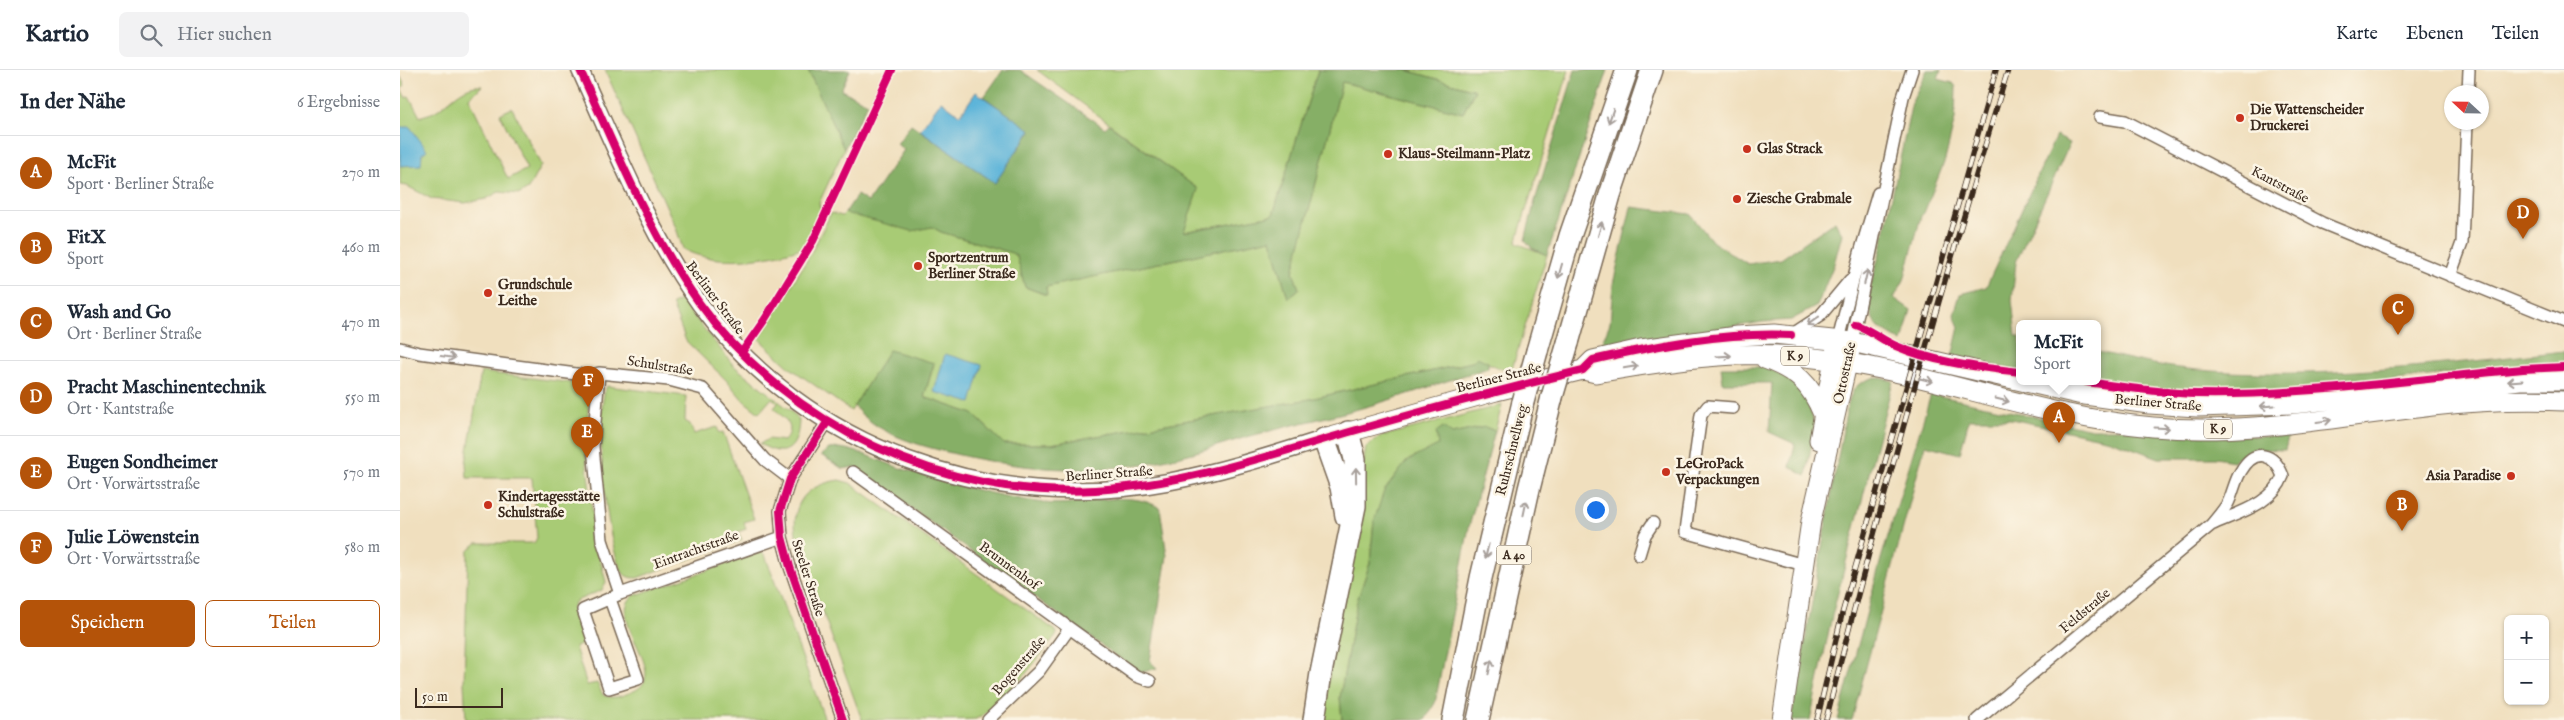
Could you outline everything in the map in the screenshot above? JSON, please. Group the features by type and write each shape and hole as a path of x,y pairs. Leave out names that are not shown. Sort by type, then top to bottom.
{"highway":[{"name":"Ruhrschnellweg","path":"1452,715 1480,578 1523,402 1570,236 1626,70"},
{"name":"Ruhrschnellweg","path":"1479,718 1529,489 1552,397 1610,195 1652,70"},
{"path":"1314,720 1321,673 1355,506 1355,459 1348,432"},
{"path":"1324,439 1341,487 1348,540"}],"main road":[{"name":"Berliner Straße","path":"580,70 660,241 700,304 742,352 783,390 828,421 872,445 914,464 984,482 1048,490 1093,490 1167,482 1583,370 1596,373 1692,358 1755,355 1802,356 1840,362 2077,416 2151,427 2198,430 2285,426 2484,401 2564,401"},
{"name":"Berliner Straße","path":"1583,370 1593,360 1641,349 1737,336 1791,335 1845,341 2016,380"},
{"name":"Ottostraße","path":"1782,720 1811,521 1845,341"},
{"path":"1755,355 1785,368 1803,380 1815,395 1823,414"},
{"name":"Ottostraße","path":"1811,521 1815,464 1823,414 1840,362"},
{"name":"Berliner Straße","path":"2038,385 2078,394 2149,404 2198,408 2292,404 2520,380 2564,380"}],"street":[{"name":"Ottostraße","path":"1845,341 1878,225 1903,97 1912,70"},
{"path":"2468,85 2469,70"},
{"name":"Kantstraße","path":"2100,117 2126,120 2303,214 2564,322"},
{"path":"2450,276 2462,243 2467,130"},
{"name":"Ottostraße","path":"1845,341 1854,275 1888,166"},
{"name":"Ottostraße","path":"1791,335 1820,316 1854,275"},
{"name":"Schulstraße","path":"400,348 419,354 520,368 591,376 599,372 669,380 703,389 736,424 765,460 790,479"},
{"path":"599,372 593,447 602,540 638,679 610,688 583,610 615,596"},
{"path":"1732,408 1708,406 1702,414 1685,532 1804,565"},
{"name":"Steeler Straße","path":"828,421 790,479 780,510 782,537 790,567 843,720"},
{"name":"Feldstraße","path":"1977,720 2211,525 2228,503 2240,471 2248,462 2260,455 2271,457 2278,465 2283,476 2279,486 2269,497 2211,525"},
{"name":"Brunnenhof","path":"853,472 1069,629 1136,676 1150,681"},
{"path":"1639,555 1645,536 1653,523"},
{"name":"Eintrachtstraße","path":"615,596 782,537"},
{"name":"Bogenstraße","path":"988,720 1039,670 1069,629"}],"green space":[{"path":"605,70 808,70 844,149 819,203 821,211 804,247 776,255 743,259 710,258 696,255 683,249 676,228"},
{"path":"808,70 850,70 841,90 868,103 844,149"},
{"path":"1003,70 1020,70 1105,128 1109,124 1198,189 1184,232 1273,215 1318,70 1406,70 1475,90 1463,113 1342,82 1293,272 1299,289 1288,298 1271,239 1046,287 1047,295 1025,287 1017,257 1012,253 941,232 932,227 912,231 845,213 857,195 868,202 904,150 897,144 911,124 995,183 1031,131 984,97"},
{"path":"1037,70 1318,70 1273,215 1183,232 1198,189"},
{"name":"Sportzentrum Berliner Straße","path":"1406,70 1569,70 1516,243 1547,255 1512,369 1499,368 1477,358 1472,362 1310,399 1051,444 1004,444 973,414 924,397 934,364 889,350 851,411 789,367 759,339 810,255 831,213 842,216 845,213 932,227 941,232 1012,253 1017,257 1025,287 1046,295 1046,287 1271,239 1288,298 1299,289 1293,272 1342,82 1463,113 1475,90"},
{"path":"1575,70 1608,70 1547,255 1532,248 1525,240"},
{"path":"1927,70 1941,70 1938,79 1953,83 1956,87 1955,119 1945,160 1924,213 1921,216 1904,280 1894,298 1911,310 1902,342 1876,326 1866,302 1881,249 1912,102"},
{"path":"400,76 405,86 401,89 406,98 409,96 420,117 434,112 468,88 482,86 469,98 508,179 527,169 500,114 512,108 541,165 528,189 520,194 499,192 486,199 465,203 432,199 407,186 400,185"},
{"path":"2056,136 2070,143 2016,262 2012,300 2016,336 2016,370 1952,357 1959,327 1954,315 1960,294 1986,287"},
{"path":"1631,207 1690,214 1713,242 1748,264 1781,259 1835,221 1842,234 1834,264 1817,306 1791,320 1763,322 1649,340 1601,345 1610,323 1613,284"},
{"path":"681,300 734,366 791,411 799,420 796,438 789,448 784,451 777,451 760,444 768,439 784,441 788,436 790,427 788,423 774,408 778,403 772,398 759,413 744,401 726,380 686,341 672,304"},
{"path":"889,350 934,363 924,397 973,414 1004,444 1051,444 1310,399 1472,362 1477,357 1488,362 1488,368 1362,408 1180,456 1113,468 1057,469 1002,463 947,452 896,436 873,423 854,406"},
{"path":"2564,351 2564,363 2485,369 2333,388 2195,398 2101,385 2101,353 2187,369 2235,372 2282,373 2376,370"},
{"path":"1721,367 1768,367 1804,390 1815,425 1806,476 1790,467 1795,444 1769,432 1772,383 1723,383"},
{"path":"481,372 590,385 585,448 596,543 606,582 602,590 576,601 572,608 584,644 575,647 587,685 597,683 603,695 613,697 629,693 642,685 646,675 644,662 627,619 626,607 633,596 761,552 765,555 825,720 466,720 464,683 468,552 476,543 534,543 537,538 532,478 467,478 466,463"},
{"path":"1876,377 1893,381 1832,616 1810,720 1791,720 1847,407 1856,387 1864,381"},
{"path":"607,386 686,396 685,421 690,424 694,434 717,427 719,433 723,432 754,519 744,522 746,529 738,532 742,540 637,578 629,577 623,573 611,537 603,480 601,422 603,400"},
{"path":"1931,394 2092,429 2124,429 2172,434 2288,437 2285,450 2251,449 2234,461 2215,458 2159,458 2110,440 2011,419 1969,419 1960,454 1925,445 1852,720 1838,720 1881,559"},
{"path":"1502,405 1495,431 1485,427 1452,434 1439,445 1407,461 1374,521 1370,563 1357,601 1340,697 1342,720 1322,720 1366,447 1379,437"},
{"path":"1443,427 1452,434 1485,427 1495,431 1469,527 1435,703 1425,720 1342,720 1340,697 1357,601 1370,563 1374,521 1384,491 1407,461 1438,445 1436,432"},
{"path":"839,448 861,453 900,468 954,484 1026,500 1058,504 1133,499 1147,502 1160,508 1167,556 1150,661 1157,668 1140,673 854,467 843,469 821,455 829,449"},
{"path":"839,480 850,483 1056,631 1057,634 1010,692 988,712 976,719 862,720 798,544 796,531 795,520 797,510 807,493 815,487"}],"water":[{"path":"976,92 1031,130 995,183 920,130 941,101 960,115"},
{"path":"400,127 410,127 427,150 422,154 421,165 400,166"},
{"path":"945,354 982,365 971,403 934,392"}],"railway":[{"path":"1817,720 1842,614 1996,70"},
{"path":"1826,720 1912,394 2008,70"}],"cycle path":[{"path":"580,70 634,190 665,249 700,304 736,347 778,386 824,419 874,446 927,467 982,482 1038,490 1095,490 1159,482 1222,469 1435,408 1583,370 1593,360 1691,341 1741,336 1791,335"},
{"path":"742,352 765,319 813,241 892,70"},
{"path":"1856,325 1885,341 1926,357 1957,364 2016,372"},
{"path":"2101,384 2169,392 2238,394 2319,390 2523,369 2564,367"},
{"path":"828,421 790,479 780,511 782,537 790,567 843,720"}],"place":[{"name":"Die Wattenscheider Druckerei","path":"2240,118"},
{"name":"Glas Strack","path":"1747,149"},
{"name":"Klaus-Steilmann-Platz","path":"1388,154"},
{"name":"Ziesche Grabmale","path":"1737,199"},
{"name":"Pracht Maschinentechnik","path":"2523,239"},
{"name":"Sportzentrum Berliner Straße","path":"918,266"},
{"name":"Grundschule Leithe","path":"488,293"},
{"name":"Wash and Go","path":"2398,335"},
{"name":"Julie Löwenstein","path":"588,407"},
{"name":"McFit","path":"2059,443"},
{"name":"Eugen Sondheimer","path":"587,458"},
{"name":"LeGroPack Verpackungen","path":"1666,472"},
{"name":"Asia Paradise","path":"2511,476"},
{"name":"Kindertagesstätte Schulstraße","path":"488,505"},
{"name":"FitX","path":"2402,531"}]}
